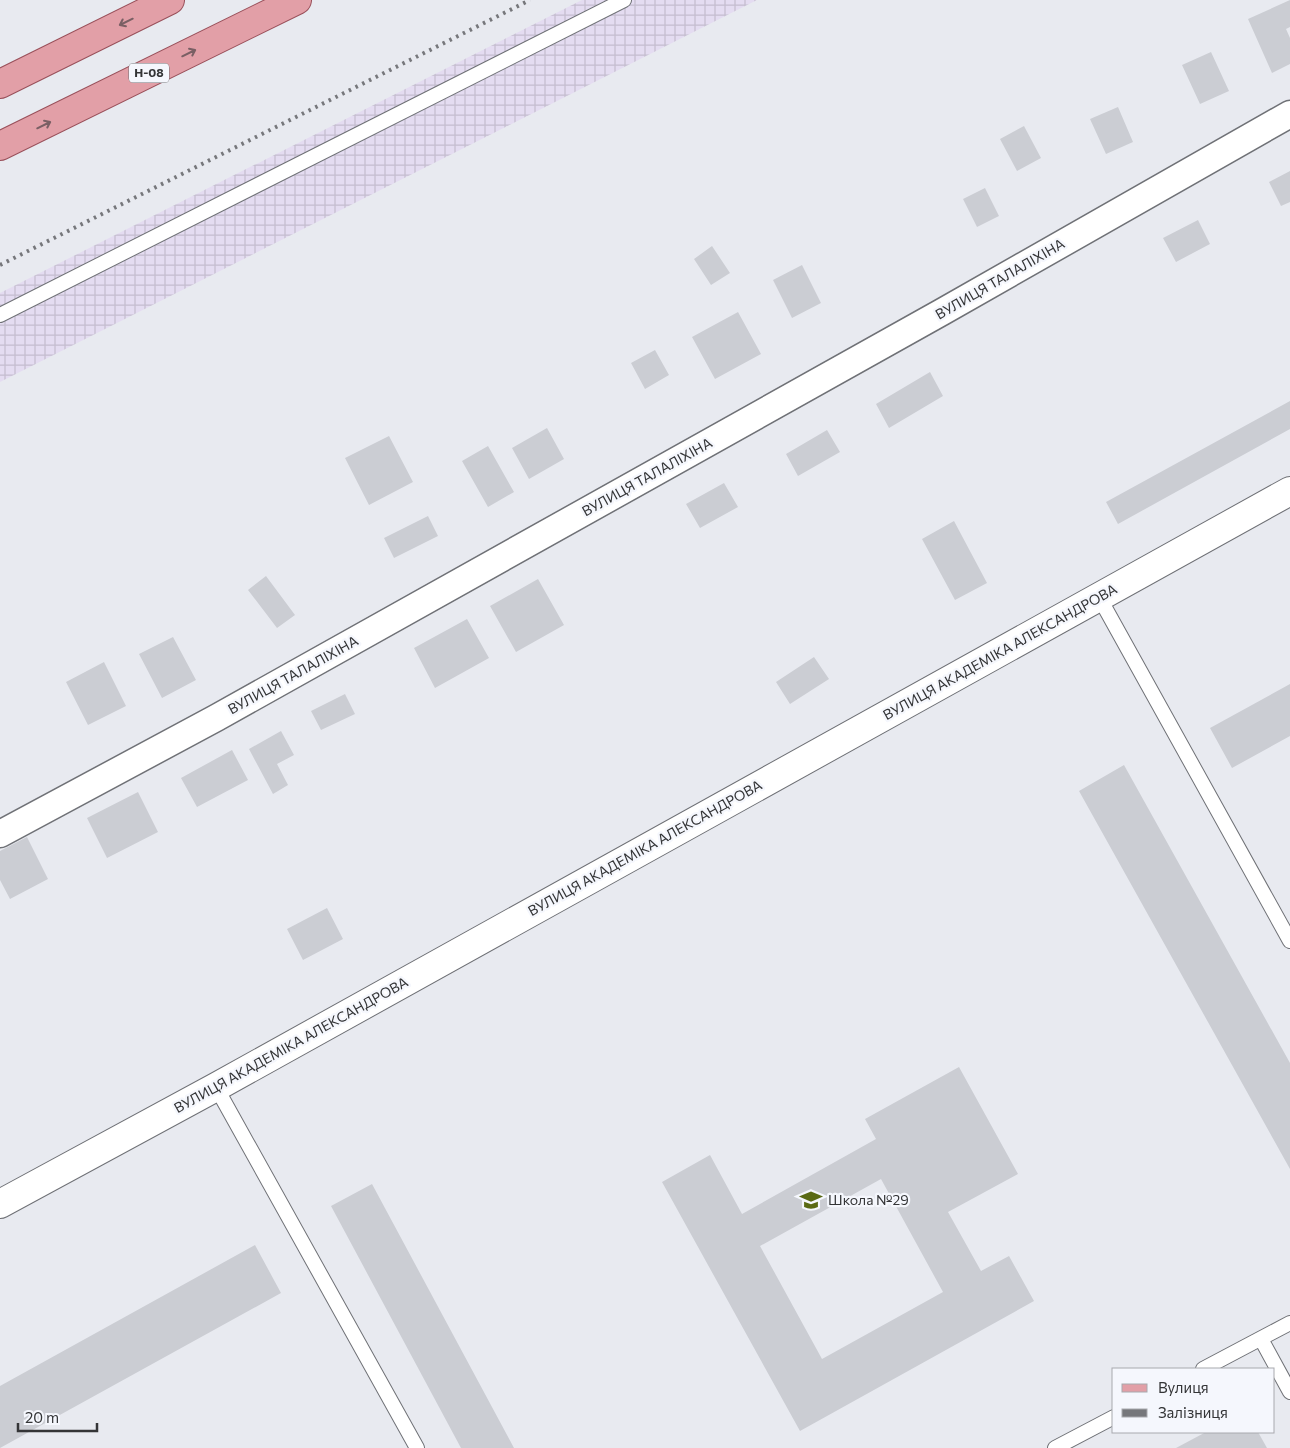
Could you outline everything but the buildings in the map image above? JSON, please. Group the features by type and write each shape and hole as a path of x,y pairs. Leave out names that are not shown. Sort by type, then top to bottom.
{"main road":[{"path":"0,84 170,0"},
{"name":"Н-08","path":"0,146 297,0"}],"street":[{"name":"ВУЛИЦЯ ТАЛАЛІХІНА","path":"0,834 216,718 950,307 1290,114"},
{"name":"ВУЛИЦЯ АКАДЕМІКА АЛЕКСАНДРОВА","path":"0,1204 216,1087 1290,491"}],"lane":[{"path":"0,315 624,0"},
{"path":"1099,597 1290,941"},
{"path":"216,1087 417,1448"},
{"path":"1205,1368 1290,1323"},
{"path":"1261,1338 1290,1392"},
{"path":"1055,1448 1112,1418"}],"shaded area":[{"path":"582,0 757,0 0,382 0,293"}],"railway":[{"path":"0,265 530,0"}],"place":[{"name":"Школа №29","path":"811,1200"}]}
